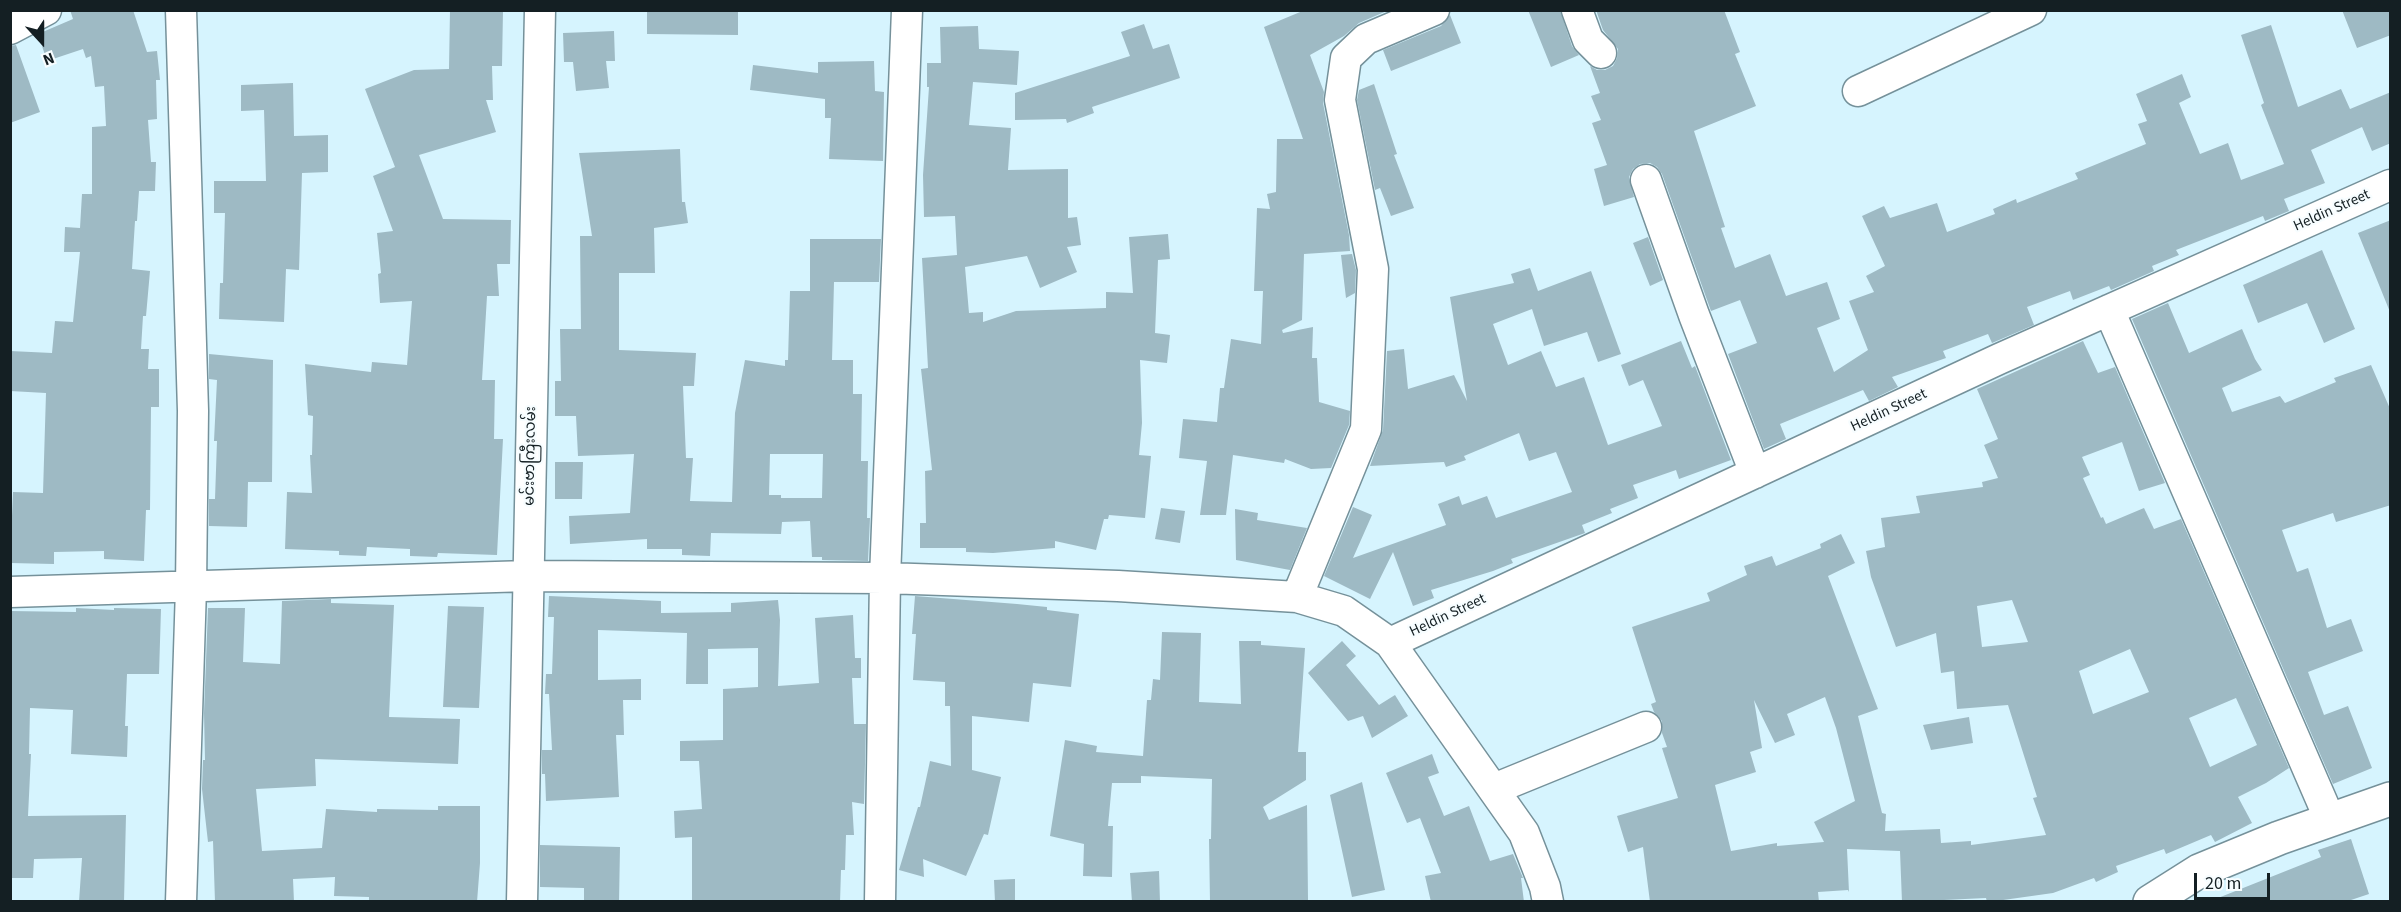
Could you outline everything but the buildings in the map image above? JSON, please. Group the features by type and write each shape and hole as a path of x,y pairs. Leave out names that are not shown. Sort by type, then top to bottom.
{"main road":[{"path":"2150,902 2199,871 2279,838 2391,799"}],"street":[{"path":"10,29 46,10"},
{"path":"181,10 193,411 192,588 181,902"},
{"name":"မင်းဗာကြီးလမ်း","path":"522,902 540,10"},
{"path":"880,902 885,578 907,10"},
{"path":"1297,597 1366,429 1373,269 1340,100 1346,58 1366,39 1434,10"},
{"path":"1577,10 1588,40 1600,53"},
{"path":"1858,92 2031,10"},
{"path":"1646,180 1694,315 1755,473"},
{"name":"Heldin Street","path":"1390,643 2109,310 2391,185"},
{"path":"2109,310 2330,820"},
{"path":"10,592 528,576 885,578 1118,586 1297,597 1344,611 1390,643 1524,833 1545,887 1548,902"},
{"path":"1494,789 1646,727"}]}
